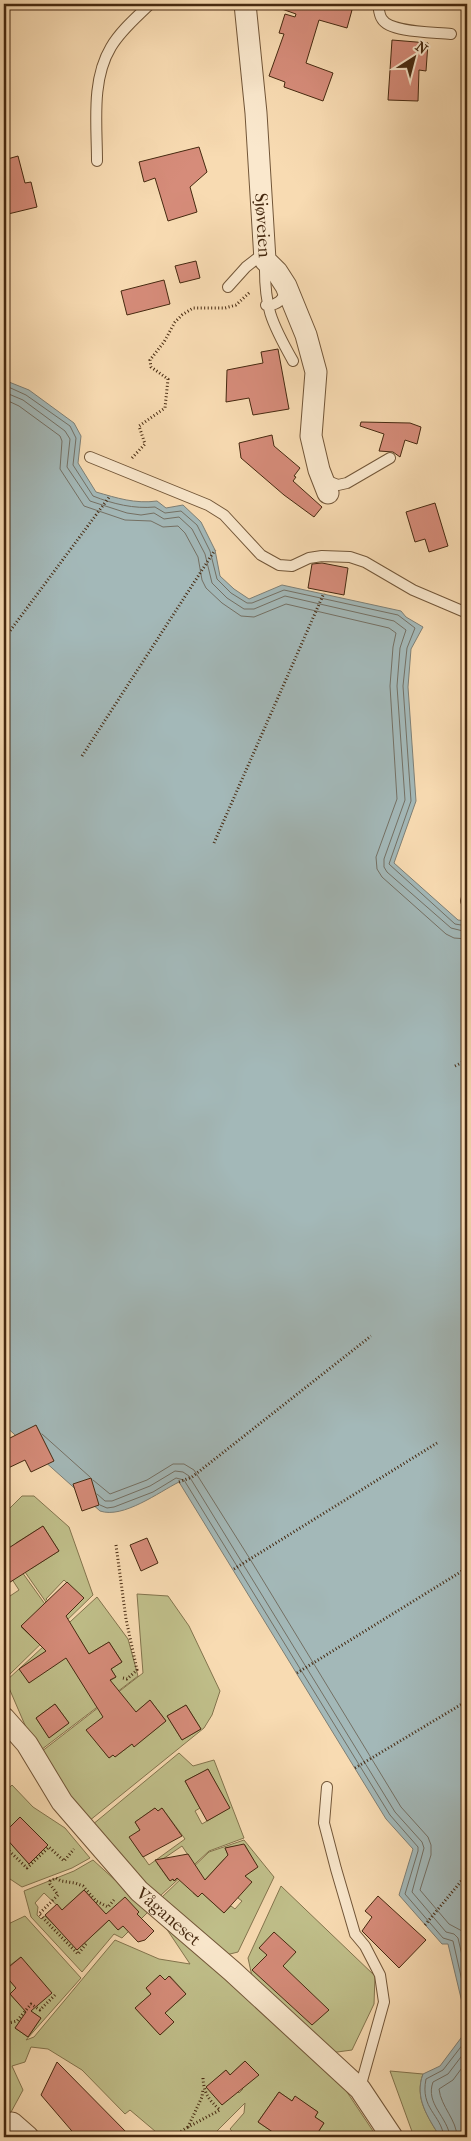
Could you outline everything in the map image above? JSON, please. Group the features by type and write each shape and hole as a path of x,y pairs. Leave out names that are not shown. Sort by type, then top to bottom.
{"street":[{"name":"Sjøveien","path":"246,4 256,113 265,256 288,289 306,335 316,372 311,436 319,470 326,486"},
{"name":"Våganeset","path":"4,1718 26,1744 62,1802 139,1890 232,1971 360,2089 392,2137"},
{"path":"12,2123 28,2137"}],"lane":[{"path":"97,161 96,100 105,58 112,45 124,30 150,4"},
{"path":"378,4 381,18 389,26 398,29 451,34"},
{"path":"228,287 246,267 265,256 266,305 277,332 293,361"},
{"path":"266,305 272,305 281,301 288,289"},
{"path":"90,458 208,504 224,515 262,555 279,565 292,566 309,558 322,556 350,557 365,562 413,590 467,613"},
{"path":"326,486 347,482 390,458"},
{"path":"327,1787 324,1823 336,1870 355,1934 365,1946 380,1975 384,2002 360,2089"}],"path":[{"path":"138,453 145,444 139,426 163,411 167,402 168,380 151,366 150,360 164,342 175,322 193,308 225,308 236,305 251,292 254,284"},
{"path":"4,639 110,496"},
{"path":"82,756 215,550"},
{"path":"214,843 324,593"},
{"path":"455,1066 467,1060"},
{"path":"179,1482 192,1477 371,1336"},
{"path":"234,1569 437,1443"},
{"path":"116,1545 126,1619 138,1670 127,1679 123,1678"},
{"path":"297,1673 467,1568"},
{"path":"355,1768 467,1701"},
{"path":"4,1846 26,1868 49,1847 64,1862 75,1848"},
{"path":"425,1925 467,1874"},
{"path":"86,1944 78,1954 38,1914 58,1895 50,1881 56,1878 69,1884 75,1883 83,1886 96,1901 108,1907 114,1900"},
{"path":"4,2024 17,2021 31,2004 40,2010 55,1995"},
{"path":"172,2137 220,2110 208,2100 203,2078"},
{"path":"188,2127 204,2089"}],"shaded area":[{"path":"22,1496 34,1496 69,1527 93,1595 62,1625 4,1542 4,1514","holes":["43,1526 59,1551 32,1568 16,1543","64,1580 83,1598 65,1617 46,1599"]},
{"path":"4,1547 60,1625 6,1678 4,1676 4,1600 19,1590 4,1567","holes":["57,1624 38,1643 21,1627"]},
{"path":"137,1594 168,1596 189,1626 220,1691 212,1715 204,1728 89,1821 37,1755 143,1673","holes":["150,1700 166,1721 134,1746 132,1744 115,1757 113,1755 109,1758 87,1730 136,1712","186,1705 201,1729 182,1740 167,1716"]},
{"path":"97,1597 128,1639 138,1676 37,1753 6,1681","holes":["79,1638 89,1654 109,1642 122,1662 111,1669 116,1677 89,1694 61,1649","55,1704 69,1723 49,1737 36,1718"]},
{"path":"4,1732 10,1736 7,1786 4,1789"},
{"path":"179,1753 193,1766 214,1760 244,1838 209,1851 160,1896 126,1866 92,1825","holes":["208,1769 229,1808 202,1824 195,1811 200,1808 185,1781","155,1808 158,1811 162,1808 185,1839 149,1865 130,1838 140,1830 135,1822","182,1846 192,1861 175,1881 173,1879 169,1880 157,1863"]},
{"path":"12,1785 33,1807 65,1828 90,1858 72,1868 22,1887 4,1875 4,1836 29,1864 48,1845 20,1817 4,1833 4,1793"},
{"path":"244,1840 274,1877 238,1952 226,1955 161,1898 209,1852","holes":["245,1845 257,1867 245,1876 238,1898 242,1901 235,1909 231,1906 224,1913 202,1893 198,1897 193,1893 224,1859 232,1864 225,1848"]},
{"path":"93,1860 149,1911 122,1938 114,1934 82,1972 31,1917 24,1891 74,1871","holes":["84,1890 110,1919 78,1949 45,1916 41,1919 37,1915 38,1907 35,1903 44,1893 62,1910","139,1912 118,1930 111,1922 113,1919"]},
{"path":"281,1886 375,1976 374,2004 352,2050 330,2053 253,1981 248,1958"},
{"path":"25,1916 81,1978 26,2040 34,2037 115,1940 159,1959 190,1964 162,1922 272,2017 347,2092 377,2137 315,2137 324,2123 315,2117 318,2112 295,2097 292,2101 279,2092 258,2122 280,2137 237,2137 230,2129 244,2113 245,2103 211,2137 162,2137 130,2110 125,2114 82,2070 48,2049 31,2047 25,2062 12,2066 23,2090 4,2125 4,1974 16,1988 10,1994 17,2002 21,1999 21,1957 9,1966 4,1959 4,1926","holes":["160,1975 165,1980 170,1976 186,1994 165,2013 174,2022 160,2035 135,2008 151,1994 146,1988","29,2010 41,2018 28,2037 15,2028","245,2061 257,2073 241,2087 243,2089 239,2093 237,2091 222,2105 207,2087 226,2070 230,2075"]},
{"path":"390,2071 423,2074 420,2091 421,2099 427,2115 440,2137 414,2137"}],"water":[{"path":"4,380 29,390 74,423 81,436 78,463 96,492 134,501 157,501 166,508 183,505 201,522 215,550 220,576 249,599 282,585 401,611 406,617 423,627 411,649 408,687 416,801 394,863 458,920 467,921 467,2023 448,1944 442,1944 399,1895 413,1849 386,1819 179,1482 130,1508 109,1512 100,1511 4,1425"},
{"path":"467,2030 467,2137 440,2137 421,2099 420,2091 423,2074 440,2066"}],"building":[{"path":"279,4 332,4 352,10 347,28 319,20 306,63 333,73 323,101 284,87 285,82 269,76 284,34 279,33 285,14 295,17 296,14 279,8"},
{"path":"392,40 428,43 426,71 419,70 418,101 388,100"},
{"path":"199,147 207,172 190,187 197,212 168,221 155,178 144,182 139,162"},
{"path":"18,156 25,183 31,182 37,207 4,215 4,160"},
{"path":"196,261 200,278 180,283 175,266"},
{"path":"164,280 170,304 127,315 121,291"},
{"path":"278,349 289,409 253,415 249,398 226,402 227,370 263,363 261,352"},
{"path":"361,422 410,423 421,427 417,444 405,440 400,457 393,452 379,451 384,434 360,426"},
{"path":"272,435 274,446 300,468 293,481 322,507 314,517 284,495 241,458 239,443"},
{"path":"435,503 448,546 429,552 425,539 415,542 406,512"},
{"path":"322,563 348,568 344,595 308,588 312,564"},
{"path":"36,1425 54,1461 31,1472 25,1460 4,1470 4,1441"},
{"path":"91,1478 99,1505 82,1511 73,1484"},
{"path":"43,1526 59,1551 4,1586 4,1551"},
{"path":"147,1538 158,1563 141,1571 130,1545"},
{"path":"67,1582 84,1598 66,1616 89,1654 109,1642 122,1662 111,1669 116,1677 110,1680 136,1712 150,1700 166,1721 134,1747 132,1744 115,1757 113,1755 109,1758 86,1730 103,1717 66,1658 29,1683 19,1669 46,1651 21,1626"},
{"path":"55,1704 69,1723 49,1738 36,1718"},
{"path":"186,1705 201,1729 182,1740 167,1716"},
{"path":"208,1769 230,1808 207,1821 185,1781"},
{"path":"155,1808 158,1811 162,1808 182,1836 143,1857 129,1837 140,1830 135,1822"},
{"path":"20,1817 48,1845 29,1864 4,1836 4,1833"},
{"path":"244,1844 258,1867 245,1876 252,1882 224,1913 202,1893 198,1897 177,1878 174,1881 173,1879 170,1881 155,1860 188,1854 205,1880 228,1855 225,1848"},
{"path":"84,1890 106,1914 125,1897 139,1912 137,1914 154,1931 145,1940 138,1942 123,1926 118,1930 109,1920 77,1950 45,1915 57,1904 62,1910"},
{"path":"378,1896 426,1940 399,1968 362,1931 372,1917 365,1911"},
{"path":"274,1932 296,1952 283,1966 329,2010 312,2025 252,1970 267,1955 259,1948"},
{"path":"21,1957 52,1993 31,2011 41,2018 28,2037 15,2028 26,2012 10,1994 16,1988 4,1974 4,1971"},
{"path":"160,1975 165,1980 169,1976 186,1994 165,2013 174,2022 160,2035 135,2008 151,1994 146,1988"},
{"path":"245,2061 259,2075 222,2105 206,2087 226,2070 230,2075"},
{"path":"57,2062 131,2137 77,2137 41,2095"},
{"path":"279,2092 292,2101 295,2096 318,2112 315,2117 324,2123 315,2137 280,2137 258,2122"}]}
